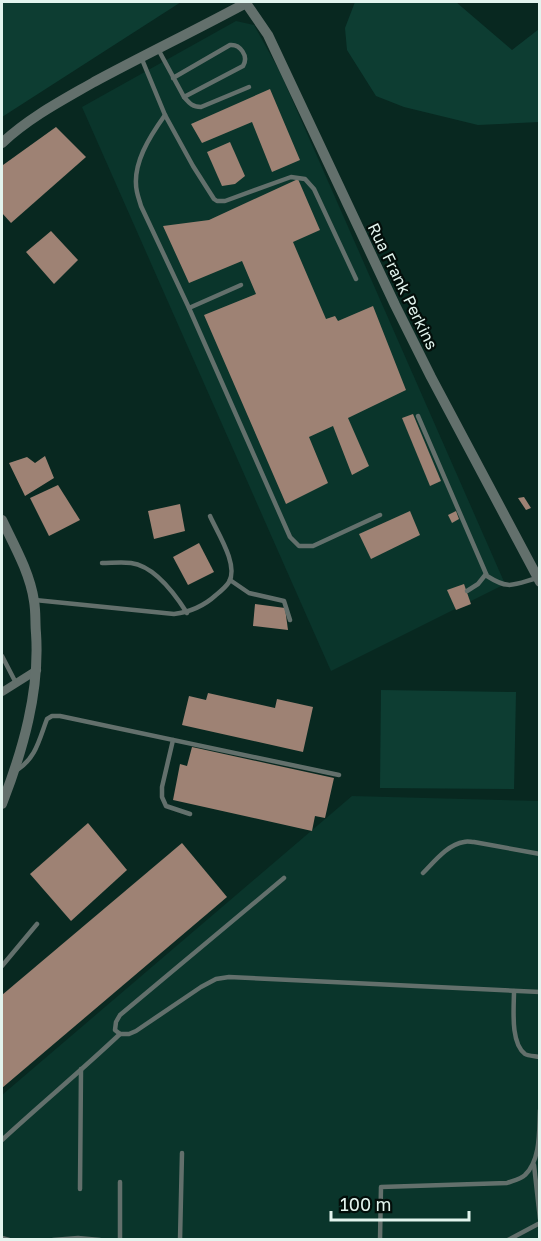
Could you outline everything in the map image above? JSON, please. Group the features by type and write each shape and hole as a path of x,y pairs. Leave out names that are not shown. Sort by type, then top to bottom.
{"street":[{"path":"2,143 41,111 247,2"},
{"name":"Rua Frank Perkins","path":"247,2 268,35 394,305 538,580"},
{"path":"2,520 30,585 34,600 37,644 37,670 28,718 14,771 2,804"},
{"path":"2,692 37,670"}],"lane":[{"path":"174,78 230,45 240,48 245,56 243,66 184,97"},
{"path":"158,49 190,105 201,108 249,87"},
{"path":"141,57 165,115 211,195 217,201 225,201 291,177 300,177 309,181 356,279"},
{"path":"165,115 143,152 136,181 136,192 290,537 299,546 313,546 380,515"},
{"path":"189,308 241,285"},
{"path":"418,416 487,576 498,583 509,586 538,580"},
{"path":"34,600 174,614 198,608 225,587 232,572 229,556 210,516"},
{"path":"102,563 131,563 142,566 166,585 187,612"},
{"path":"467,591 478,584 486,574"},
{"path":"230,580 249,593 284,601 290,620"},
{"path":"2,656 16,683"},
{"path":"14,771 27,764 32,757 47,719 60,716 339,774"},
{"path":"173,740 162,787 162,798 166,807 190,814"},
{"path":"423,873 446,851 464,842 540,854"},
{"path":"120,1034 115,1029 120,1015 284,878"},
{"path":"2,966 37,924"},
{"path":"2,1140 120,1034 136,1031 216,979 229,977 540,992"},
{"path":"513,991 514,1035 519,1047 526,1054 540,1057"},
{"path":"80,1189 81,1069"},
{"path":"380,1239 381,1187 507,1183 525,1176 538,1154 540,1110"},
{"path":"180,1239 182,1153"},
{"path":"508,1239 540,1221 534,1164"},
{"path":"120,1182 120,1239"},
{"path":"2,1238 9,1239"},
{"path":"53,1239 100,1239"}],"shaded area":[{"path":"2,2 181,2 2,117"},
{"path":"355,2 456,2 512,50 539,29 539,122 478,125 404,107 376,96 347,50 345,28"},
{"path":"236,21 254,25 280,72 505,584 331,671 82,107"},
{"path":"381,690 516,692 514,789 380,788"},
{"path":"352,796 539,801 539,1239 2,1239 2,1095"}],"building":[{"path":"270,89 300,160 272,172 252,122 202,143 191,124"},
{"path":"56,127 86,157 11,223 2,213 3,165"},
{"path":"230,142 245,176 235,184 222,186 207,152"},
{"path":"298,179 320,230 293,242 326,319 335,316 338,321 373,306 406,390 348,418 369,466 352,475 333,426 309,437 328,483 286,504 204,315 256,294 242,261 189,283 163,226 209,220"},
{"path":"51,231 78,260 54,284 26,252"},
{"path":"413,414 441,481 430,486 402,418"},
{"path":"45,456 54,478 25,496 9,463 27,457 35,463"},
{"path":"58,485 80,520 49,536 30,498"},
{"path":"524,497 531,508 526,510 518,498"},
{"path":"180,504 185,531 154,539 148,511"},
{"path":"410,511 420,535 371,559 359,534"},
{"path":"456,511 459,519 452,523 448,515"},
{"path":"199,543 214,572 188,585 173,557"},
{"path":"464,584 471,604 456,610 447,590"},
{"path":"255,604 285,608 288,630 253,626"},
{"path":"208,693 275,708 277,699 313,707 303,752 182,725 189,696 206,700"},
{"path":"192,747 334,778 325,818 315,816 312,831 173,800 180,764 187,766"},
{"path":"88,823 127,870 71,921 30,874"},
{"path":"182,843 227,897 2,1088 2,995"}]}
